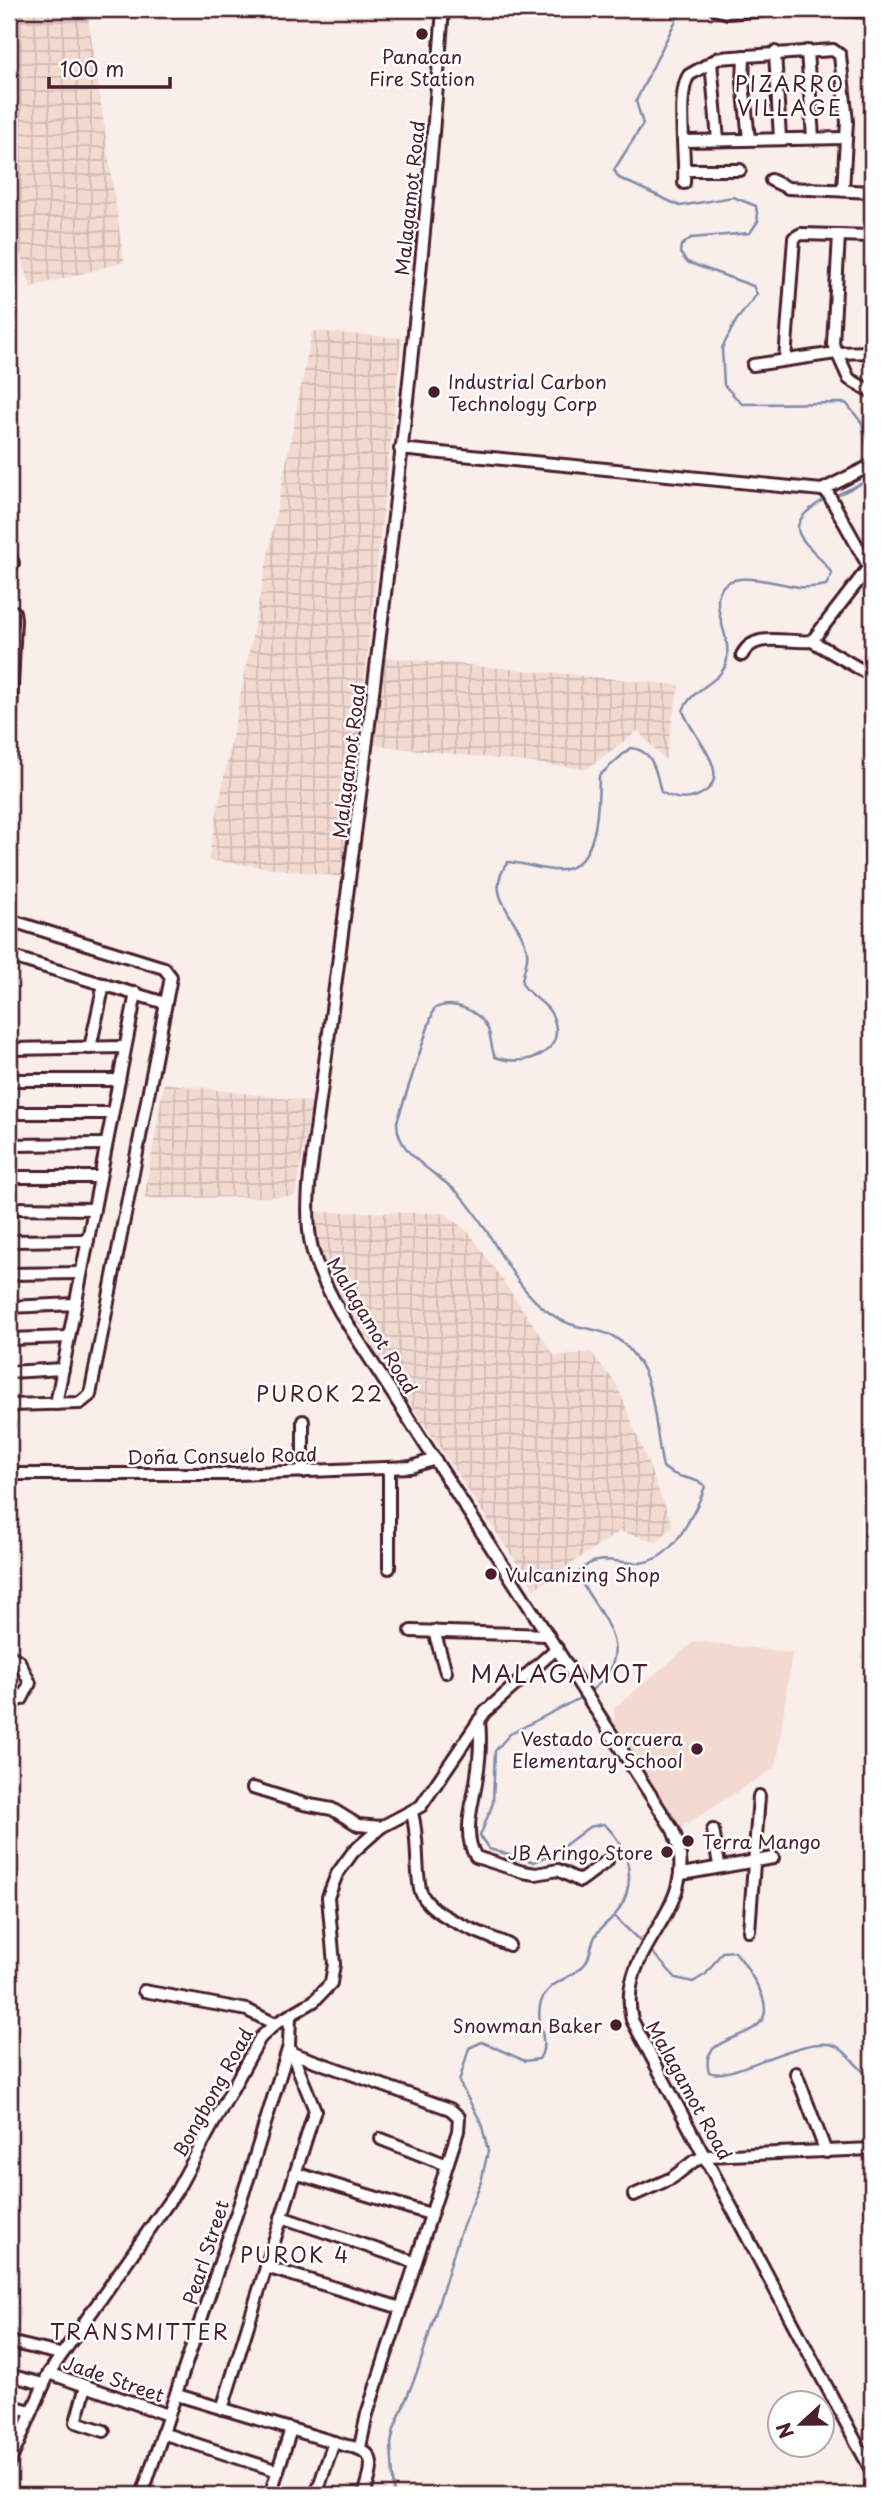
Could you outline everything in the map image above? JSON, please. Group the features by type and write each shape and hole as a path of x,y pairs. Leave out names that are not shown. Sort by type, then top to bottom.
{"street":[{"name":"Malagamot Road","path":"443,9 400,449 363,783 307,1211 310,1251 321,1278 673,1830 682,1854 682,1874 672,1906 638,1961 629,1989 632,2020 707,2156 872,2472"},
{"path":"715,9 728,13 786,9"},
{"path":"828,9 872,15"},
{"path":"684,183 683,86 689,75 710,62 744,56 833,50 840,55 846,92 843,190"},
{"path":"807,51 813,138"},
{"path":"775,52 780,138"},
{"path":"744,56 743,83 749,139"},
{"path":"710,62 718,140"},
{"path":"685,141 846,138"},
{"path":"685,170 740,170"},
{"path":"771,180 788,188 872,192"},
{"path":"785,360 793,240 801,234 872,236"},
{"path":"839,235 832,334 836,353 849,379 872,392"},
{"path":"753,365 836,353 872,352"},
{"path":"400,449 828,495 869,466"},
{"path":"812,641 869,567 828,495"},
{"path":"9,755 11,641 15,615 10,610"},
{"path":"742,655 750,643 760,639 787,643 812,641 872,676 872,706"},
{"path":"9,920 164,968 171,977 90,1395 80,1403 9,1405"},
{"path":"9,956 165,1003"},
{"path":"90,1048 104,984"},
{"path":"56,1404 136,993"},
{"path":"9,1049 125,1047"},
{"path":"9,1080 119,1080"},
{"path":"9,1113 113,1113"},
{"path":"9,1145 106,1144"},
{"path":"9,1177 100,1177"},
{"path":"9,1208 94,1209"},
{"path":"9,1241 88,1240"},
{"path":"9,1274 81,1273"},
{"path":"9,1307 75,1304"},
{"path":"9,1339 69,1337"},
{"path":"9,1372 63,1369"},
{"path":"303,1421 303,1472"},
{"name":"Doña Consuelo Road","path":"9,1474 303,1472 416,1466 435,1459"},
{"path":"389,1468 389,1568"},
{"path":"411,1631 548,1635"},
{"path":"434,1631 446,1672"},
{"name":"Bongbong Road","path":"9,2464 30,2411 60,2354 159,2218 205,2142 260,2038 275,2024 314,2001 331,1983 334,1964 328,1912 332,1886 353,1852 381,1827 412,1813 430,1794 479,1720 557,1648"},
{"path":"9,1655 19,1661 30,1683 22,1699 9,1702"},
{"path":"479,1720 480,1754 469,1826 472,1851 476,1857 523,1872 536,1874 558,1870 580,1881 607,1861"},
{"path":"253,1788 304,1804 332,1809 358,1825 381,1827"},
{"path":"749,1931 759,1796"},
{"path":"412,1813 419,1843 419,1886 423,1899 435,1911 509,1945"},
{"path":"713,1830 719,1865"},
{"path":"682,1874 719,1865 773,1858"},
{"path":"144,1991 247,2010 275,2024"},
{"name":"Pearl Street","path":"142,2495 290,2049 290,2016"},
{"path":"290,2049 457,2113 459,2126 367,2414 360,2447"},
{"path":"222,2409 314,2110 290,2049"},
{"path":"796,2073 826,2152"},
{"path":"381,2139 447,2165"},
{"path":"634,2195 672,2178 694,2161 707,2156 872,2149"},
{"path":"295,2173 430,2214"},
{"path":"281,2217 414,2262"},
{"path":"266,2267 401,2308"},
{"path":"9,2342 60,2354"},
{"name":"Jade Street","path":"49,2373 168,2415"},
{"path":"9,2375 43,2384"},
{"path":"86,2386 76,2422 104,2431"},
{"path":"177,2395 334,2442 360,2447 369,2454 371,2463 364,2495"},
{"path":"9,2405 30,2411"},
{"path":"270,2495 291,2429"},
{"path":"162,2433 278,2470"},
{"path":"316,2495 334,2442"}],"shaded area":[{"path":"9,9 87,9 124,262 31,287 9,218"},
{"path":"312,331 402,338 343,877 208,860"},
{"path":"384,657 679,685 665,760 638,731 586,769 373,745"},
{"path":"164,1083 312,1102 295,1196 144,1199"},
{"path":"314,1212 445,1213 471,1235 555,1356 591,1352 617,1385 673,1526 657,1542 620,1531 534,1589 398,1385 320,1261"},
{"name":"Vestado Corcuera Elementary School","path":"695,1641 792,1653 776,1767 680,1828 616,1732 614,1708"}],"waterway":[{"path":"678,9 680,12 636,101 643,124 614,170 619,178 680,206 733,197 756,206 758,221 750,233 691,238 681,246 680,253 687,262 753,286 757,294 736,321 722,348 724,385 742,404 846,403 862,423 870,462"},
{"path":"835,496 869,480 871,469"},
{"path":"588,1693 612,1666 615,1653 608,1626 581,1582 580,1571 591,1563 603,1560 642,1563 656,1558 671,1547 686,1526 705,1486 663,1467 649,1386 640,1364 629,1349 608,1334 564,1321 536,1302 513,1273 472,1209 452,1187 411,1155 399,1134 397,1122 434,1009 457,1006 478,1016 488,1029 495,1057 507,1060 531,1059 550,1048 555,1039 556,1028 549,1010 522,983 527,951 500,897 501,875 508,862 562,870 574,866 584,857 597,816 599,776 630,748 638,749 649,757 661,792 687,799 709,788 714,779 714,769 683,711 693,696 725,667 727,644 718,607 721,589 729,582 739,579 765,580 803,587 826,585 832,574 801,537 798,529 800,520 825,499"},
{"path":"394,2495 391,2444 394,2429 419,2367 459,2236 481,2182 488,2151 481,2122 459,2082 469,2048 482,2042 525,2061 539,2059 543,2046 539,2009 544,1995 585,1964 596,1935 618,1911 628,1888 625,1854 620,1843 604,1824 589,1827 556,1852 534,1862 489,1849 480,1836 493,1803 495,1751 510,1734 582,1697"},
{"path":"614,1916 644,1945"},
{"path":"649,1949 676,1978 693,1982 706,1974 722,1952 734,1951 756,1983 765,2004 763,2018 754,2028 716,2047 708,2057 709,2072 719,2074 733,2071 787,2051 822,2044 836,2046 864,2072 872,2073"}],"place":[{"name":"Panacan Fire Station","path":"422,34"},
{"name":"Industrial Carbon Technology Corp","path":"434,392"},
{"name":"Vulcanizing Shop","path":"491,1574"},
{"name":"Vestado Corcuera Elementary School","path":"697,1749"},
{"name":"Terra Mango","path":"688,1841"},
{"name":"JB Aringo Store","path":"667,1852"},
{"name":"Snowman Baker","path":"616,2025"}],"district":[{"name":"PIZARRO VILLAGE","path":"790,95"},
{"name":"PUROK 22","path":"320,1393"},
{"name":"MALAGAMOT","path":"560,1673"},
{"name":"PUROK 4","path":"295,2254"},
{"name":"TRANSMITTER","path":"140,2331"}]}
